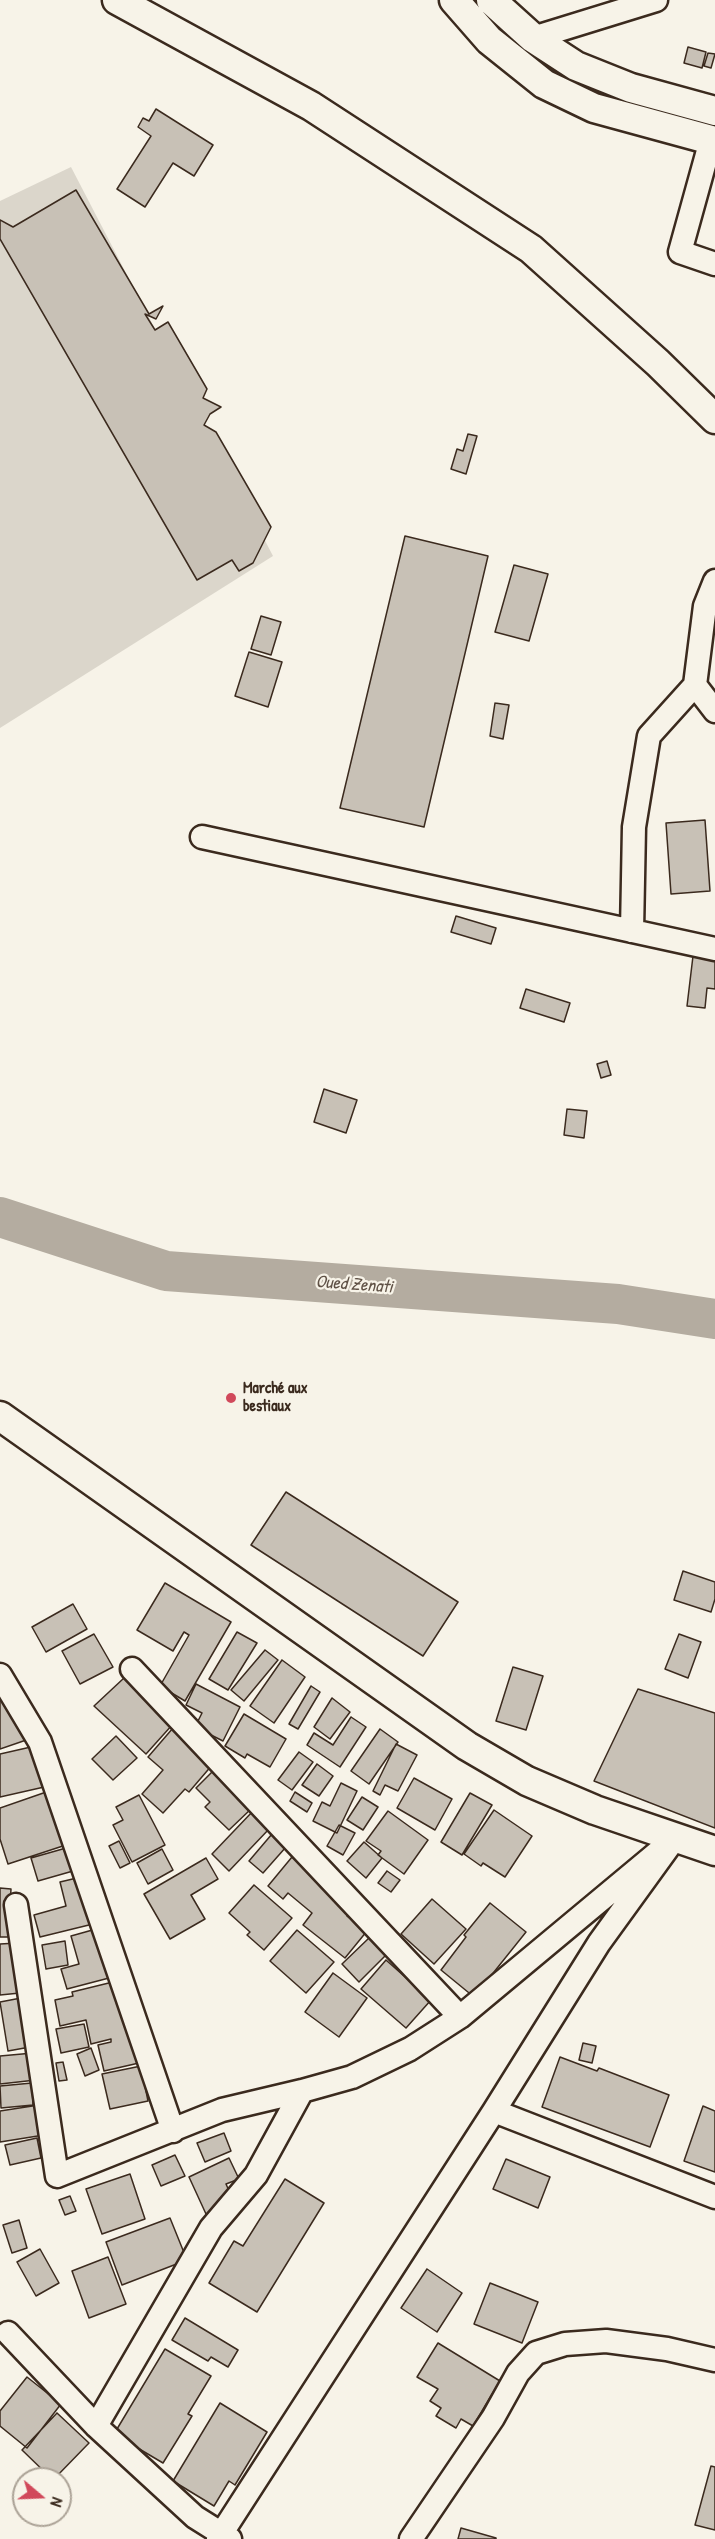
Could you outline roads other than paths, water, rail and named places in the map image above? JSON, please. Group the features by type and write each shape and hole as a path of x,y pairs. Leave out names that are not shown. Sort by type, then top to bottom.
{"main road":[{"path":"117,0 310,106 531,249 658,363 715,418"},
{"path":"454,0 489,40 544,84 594,108 713,141"},
{"path":"491,0 533,38 576,66 631,88 715,111"},
{"path":"0,1416 466,1746 527,1781 595,1810 715,1851"}],"street":[{"path":"533,38 656,0"},
{"path":"713,141 680,252 715,264"},
{"path":"632,931 634,827 649,736 695,685 705,606 715,581"},
{"path":"695,685 715,711"},
{"path":"201,837 715,949"},
{"path":"132,1669 460,2017"},
{"path":"0,1675 40,1742 173,2131"},
{"path":"16,1905 57,2176 222,2110 352,2077 410,2049 460,2017 675,1838"},
{"path":"8,2333 96,2426 195,2517 223,2537 599,1943 675,1838"},
{"path":"96,2426 211,2228 256,2175 302,2091"},
{"path":"494,2111 715,2198"},
{"path":"411,2539 493,2418 518,2373 536,2353 565,2344 606,2340 667,2349 715,2360"}],"waterway":[{"name":"Oued Zenati","path":"0,1217 166,1271 618,1304 715,1319"}],"place":[{"name":"Marché aux bestiaux","path":"231,1398"}]}
